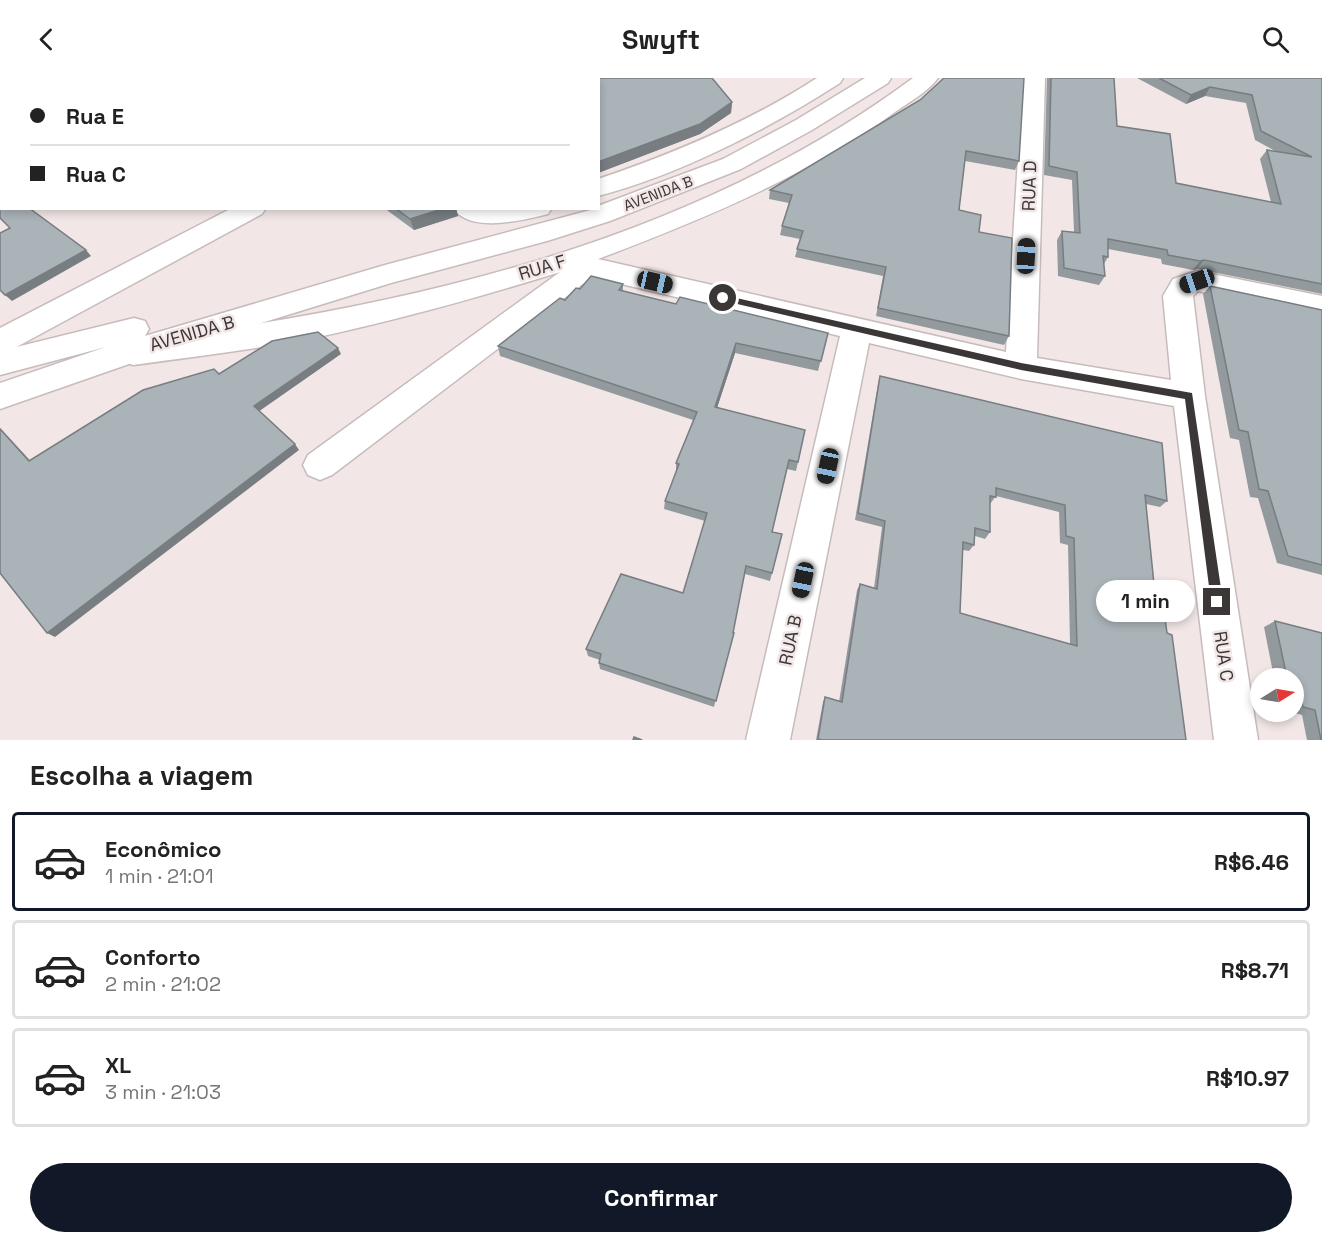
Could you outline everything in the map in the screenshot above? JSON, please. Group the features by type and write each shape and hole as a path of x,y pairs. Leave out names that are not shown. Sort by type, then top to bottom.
{"street":[{"path":"413,78 422,78"},
{"path":"600,187 727,138 805,87 832,78"},
{"name":"AVENIDA B","path":"0,396 119,355 385,275 537,235 590,218 732,164 804,125 880,78"},
{"name":"RUA F","path":"119,355 213,345 319,325 576,263 622,241 723,199 812,156 873,118 927,78"},
{"name":"RUA D","path":"1021,367 1034,78"},
{"path":"0,342 249,210"},
{"path":"474,212 498,217 530,210"},
{"path":"576,263 1021,367 1189,396"},
{"name":"RUA F","path":"320,465 576,263"},
{"name":"AVENIDA B","path":"0,363 343,277 385,275"},
{"name":"RUA C","path":"1236,740 1189,396 1178,296 1183,286 1197,281 1322,307"},
{"name":"RUA B","path":"768,740 858,330"}],"building":[{"path":"600,78 712,78 732,102 700,124 600,161"},
{"path":"944,78 1024,78 1019,161 966,151 959,210 981,215 979,232 1012,238 1009,336 878,308 886,267 797,249 803,231 782,226 792,195 770,190 920,100"},
{"path":"1051,78 1114,78 1117,126 1170,134 1176,183 1281,204 1267,150 1312,157 1261,131 1252,95 1210,87 1191,95 1159,78 1322,78 1322,284 1168,255 1167,250 1108,239 1108,257 1103,256 1105,276 1064,268 1062,231 1080,233 1077,172 1049,166"},
{"path":"0,210 32,210 86,250 5,295 0,290 0,233 10,228 0,218"},
{"path":"398,210 439,210 410,219"},
{"path":"591,276 623,284 619,290 676,304 680,297 828,333 821,361 736,343 715,407 805,430 798,462 789,460 772,532 782,534 772,573 746,566 734,633 716,701 599,663 601,654 586,649 621,574 683,593 707,513 665,501 679,464 676,463 697,412 498,346 560,298 565,300 576,288 580,289"},
{"path":"1210,286 1322,310 1322,565 1288,556 1268,491 1259,489 1248,432 1239,430"},
{"path":"318,332 338,348 254,406 295,444 47,633 0,573 0,429 29,461 143,390 214,369 219,374 272,341"},
{"path":"880,376 1162,443 1167,501 1145,495 1155,594 1162,596 1167,633 1172,635 1186,740 818,739 825,697 842,702 860,584 877,589 885,521 858,513","holes":["996,488 1065,505 1066,536 1074,538 1077,646 960,613 963,542 974,545 975,528 990,532 990,496 996,497"]},
{"path":"1275,621 1322,633 1322,740 1315,710 1304,707 1304,668 1285,668"}],"route":[{"path":"723,298 1021,367 1189,396 1217,602"}]}
